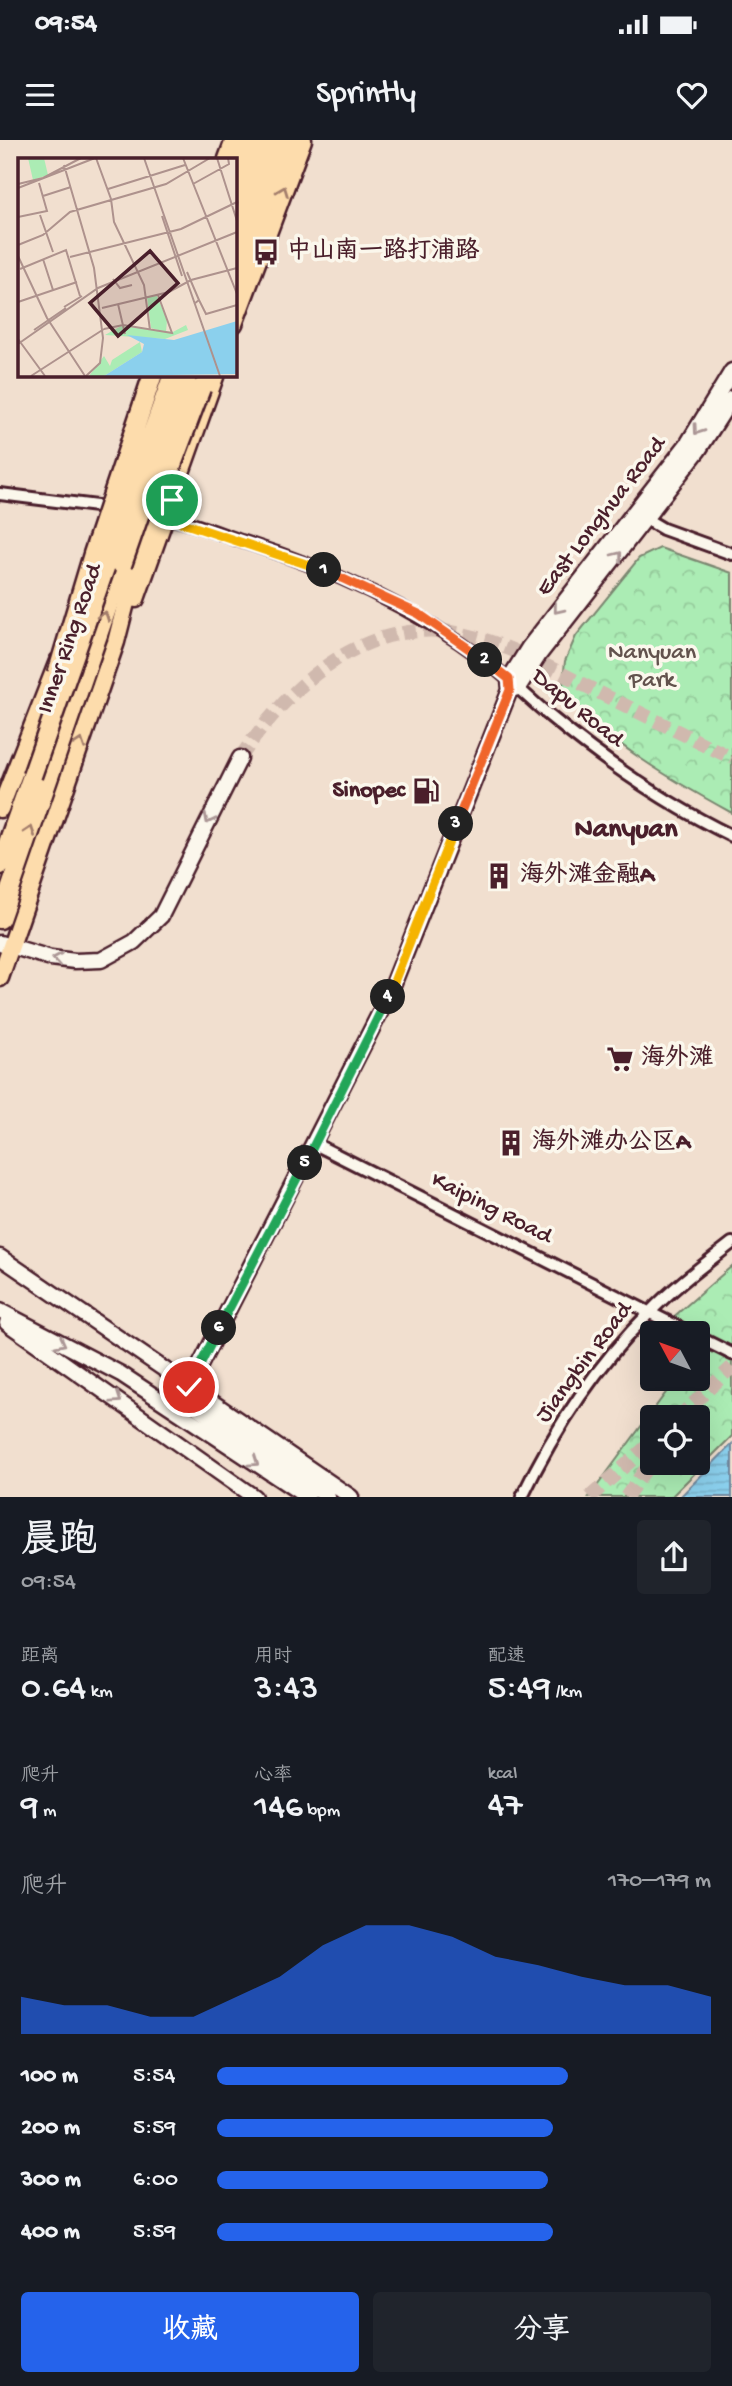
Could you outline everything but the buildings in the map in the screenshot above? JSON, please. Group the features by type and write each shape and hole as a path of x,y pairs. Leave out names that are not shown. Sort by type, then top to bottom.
{"highway":[{"path":"228,158 235,140"},
{"path":"236,187 250,140"},
{"path":"236,236 269,140"},
{"path":"236,285 287,140"},
{"path":"32,776 71,624 152,376"},
{"name":"Inner Ring Road","path":"0,865 172,376"},
{"name":"Inner Ring Road","path":"0,919 187,376"},
{"path":"122,565 167,478 202,376"}],"main road":[{"path":"219,158 227,140"},
{"path":"236,171 250,140"},
{"path":"236,277 287,140"},
{"path":"236,319 303,140"},
{"name":"East Longhua Road","path":"641,516 706,418 732,371"},
{"path":"117,509 110,478 144,376"},
{"path":"0,809 117,509 164,376"},
{"path":"0,978 5,945 116,642 139,592 159,516 202,376"},
{"path":"159,516 215,376"},
{"name":"East Longhua Road","path":"189,1387 394,984 529,647 698,451 732,398"},
{"path":"5,945 51,958 75,961 101,960 134,942 161,916 240,758"},
{"path":"0,1257 351,1497"},
{"path":"0,1311 121,1374 307,1497"},
{"path":"0,1319 254,1497"},
{"path":"189,1387 198,1408 328,1497"}],"street":[{"name":"Dapu Road","path":"0,494 159,516 268,550 368,588 419,614 662,800 732,836"},
{"path":"641,516 732,554"},
{"name":"Kaiping Road","path":"314,1144 667,1321"},
{"name":"Jiangbin Road","path":"522,1497 568,1415 618,1347 649,1312 732,1243"},
{"path":"710,1343 732,1354"}],"green space":[{"name":"Nanyuan Park","path":"660,548 732,573 732,813 664,774 620,744 562,690 565,661 576,636 639,558"},
{"path":"732,1266 732,1436 710,1458 710,1405 657,1405 667,1391 710,1391 710,1321 669,1321"},
{"path":"640,1428 640,1475 693,1475 671,1497 589,1497"}],"water":[{"path":"732,1444 732,1497 680,1497 702,1475 710,1475 710,1466"}],"tunnel":[{"path":"240,758 278,709 325,667 351,651 379,639 409,632 441,631 478,638 515,651 732,758"},
{"path":"692,1405 732,1367"},
{"path":"590,1497 640,1453"},
{"path":"626,1497 642,1475"}],"place":[{"name":"中山南一路打浦路","path":"266,252"},
{"name":"Sinopec","path":"426,791"},
{"name":"海外滩金融A","path":"499,876"},
{"name":"海外滩","path":"620,1059"},
{"name":"海外滩办公区A","path":"511,1143"}],"district":[{"name":"Nanyuan","path":"626,830"}],"route":[{"path":"172,500 165,517 255,545 337,575 419,614 509,679 510,690 389,995 189,1387"}]}
